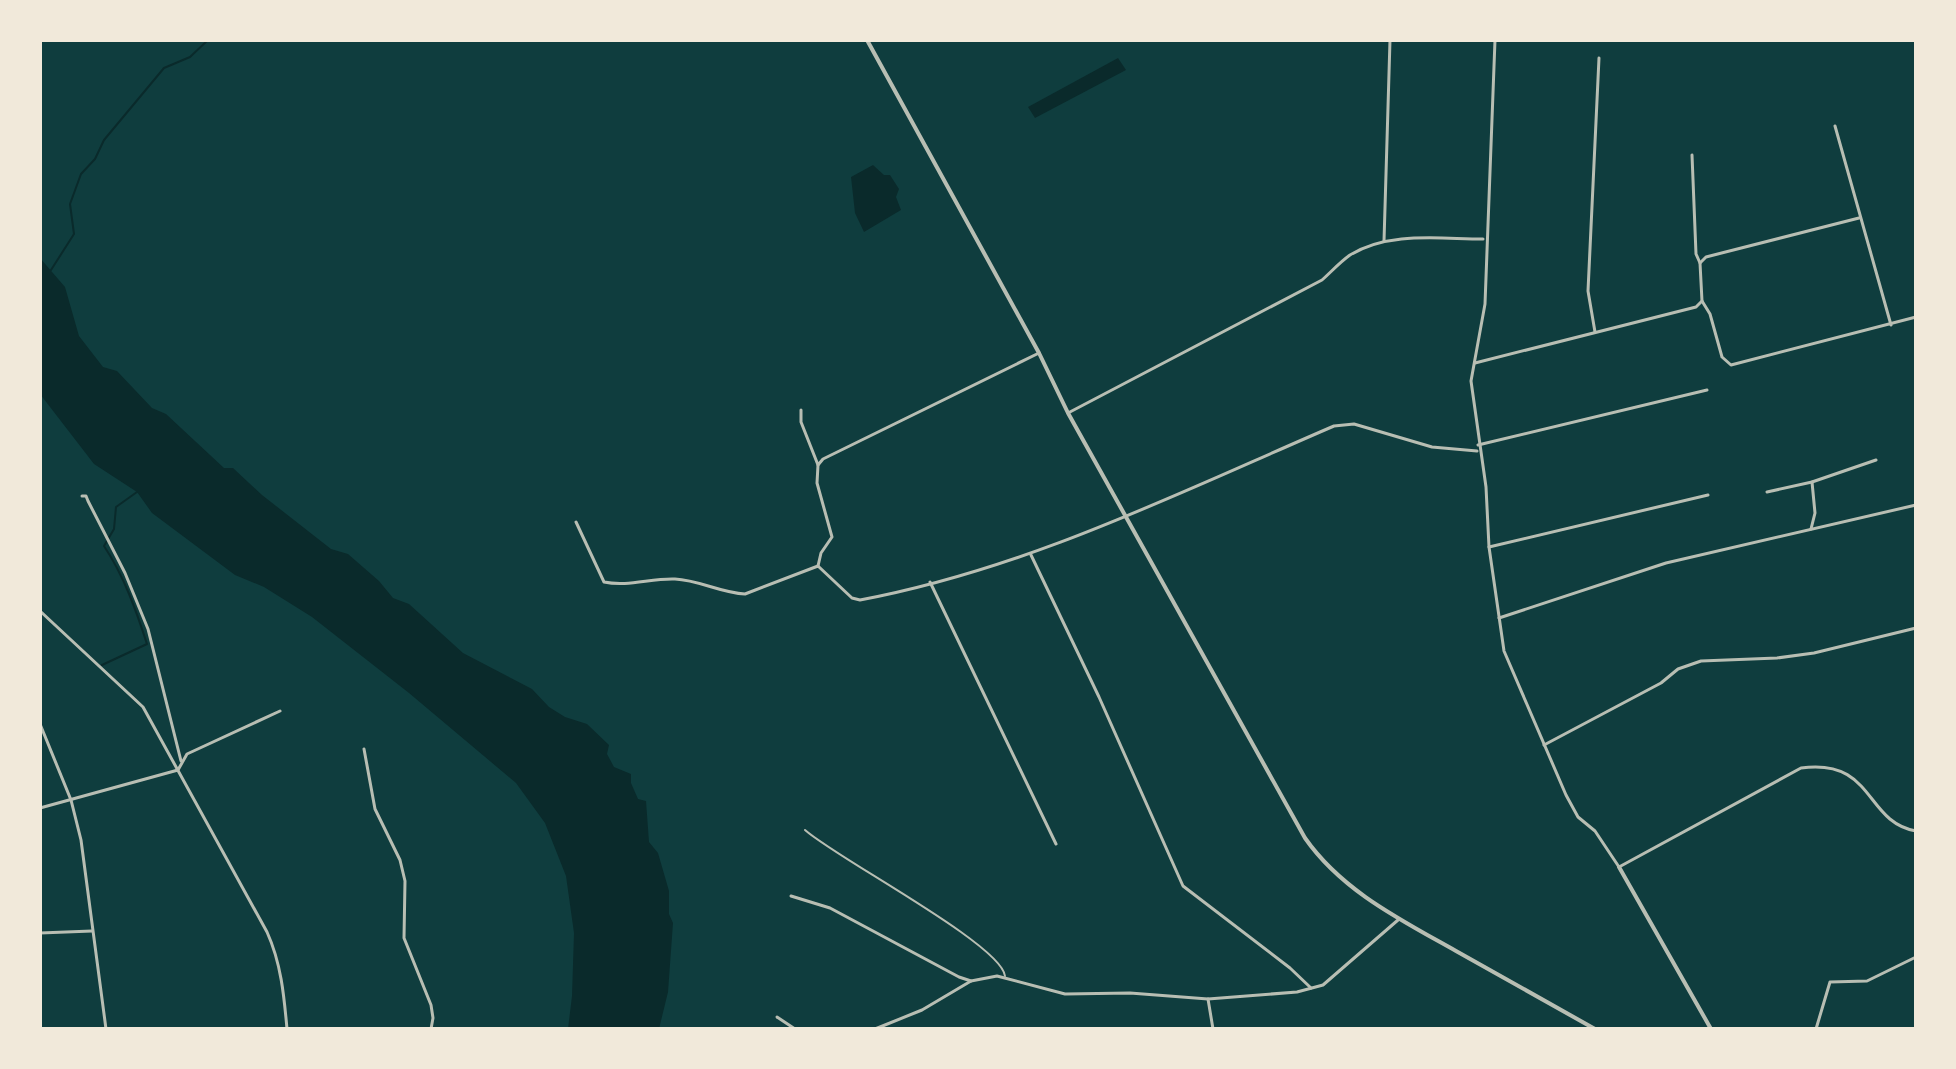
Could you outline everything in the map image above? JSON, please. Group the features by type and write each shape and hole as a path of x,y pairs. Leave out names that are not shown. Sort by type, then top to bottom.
{"street":[{"path":"867,40 1039,353 1068,413 1318,857 1349,886 1400,919 1595,1029"},
{"path":"1384,241 1390,40"},
{"path":"1495,40 1485,239 1485,304 1471,381 1504,651 1578,817 1595,831 1619,867 1711,1029"},
{"path":"1595,332 1588,291 1599,58"},
{"path":"1835,126 1891,325"},
{"path":"1692,155 1696,254 1700,263 1702,301 1710,314 1722,357 1731,365 1916,317"},
{"path":"1700,263 1706,257 1726,251 1859,218"},
{"path":"1068,413 1322,280 1350,256 1384,241 1485,239"},
{"path":"1475,363 1696,307 1702,301"},
{"path":"818,465 823,459 1039,353"},
{"path":"1478,445 1707,390"},
{"path":"801,410 801,422 818,465 817,483 832,537 821,553 818,566"},
{"path":"818,566 852,598 860,600 930,582 1031,554 1128,517 1334,426 1354,424 1432,447 1479,452"},
{"path":"1767,492 1812,482 1876,460"},
{"path":"1811,529 1815,513 1812,482"},
{"path":"1489,547 1708,495"},
{"path":"82,496 86,496 125,573 148,629 181,761"},
{"path":"1499,618 1666,563 1916,505"},
{"path":"576,522 604,582 617,585 676,579 745,594 818,566"},
{"path":"1031,554 1183,886 1290,968 1311,988"},
{"path":"930,582 1056,844"},
{"path":"40,611 143,707 267,932 284,985 287,1029"},
{"path":"1544,745 1661,683 1678,669 1701,661 1814,653 1916,628"},
{"path":"178,770 187,754 280,711"},
{"path":"40,724 71,800 81,840 106,1029"},
{"path":"364,749 375,809 400,860 405,881 404,938 431,1005 431,1029"},
{"path":"1619,867 1801,768 1821,765 1852,776 1891,821 1916,831"},
{"path":"40,808 178,770"},
{"path":"791,896 830,908 971,981"},
{"path":"875,1029 922,1010 971,981 1005,977 1065,994 1130,993 1208,999 1297,992 1323,985 1400,919"},
{"path":"40,933 93,931"},
{"path":"1816,1029 1830,982 1867,981 1916,957"},
{"path":"1208,999 1213,1029"},
{"path":"777,1017 795,1029"}],"lane":[{"path":"805,830 822,845 886,881 958,930 1002,966 1005,977"}],"water":[{"path":"1118,58 1126,70 1035,118 1028,107"},
{"path":"873,165 884,175 890,175 899,189 896,197 901,210 864,232 855,213 851,177"},
{"path":"40,258 65,287 79,336 103,367 117,371 152,408 166,414 224,468 233,468 331,549 348,554 393,598 409,604 463,653 532,689 549,707 565,717 587,724 609,745 607,754 614,767 631,774 631,783 638,799 646,801 649,842 658,853 669,891 669,914 673,923 668,992 659,1029 568,1029 574,933 566,876 545,823 516,783 312,617 264,587 235,575 152,513 137,492 94,464 40,394"}],"waterway":[{"path":"51,270 74,234 70,204 81,174 95,159 104,140 164,68 190,57 208,40"},
{"path":"102,665 147,644 134,606 104,546 114,529 116,507 137,492"}]}
